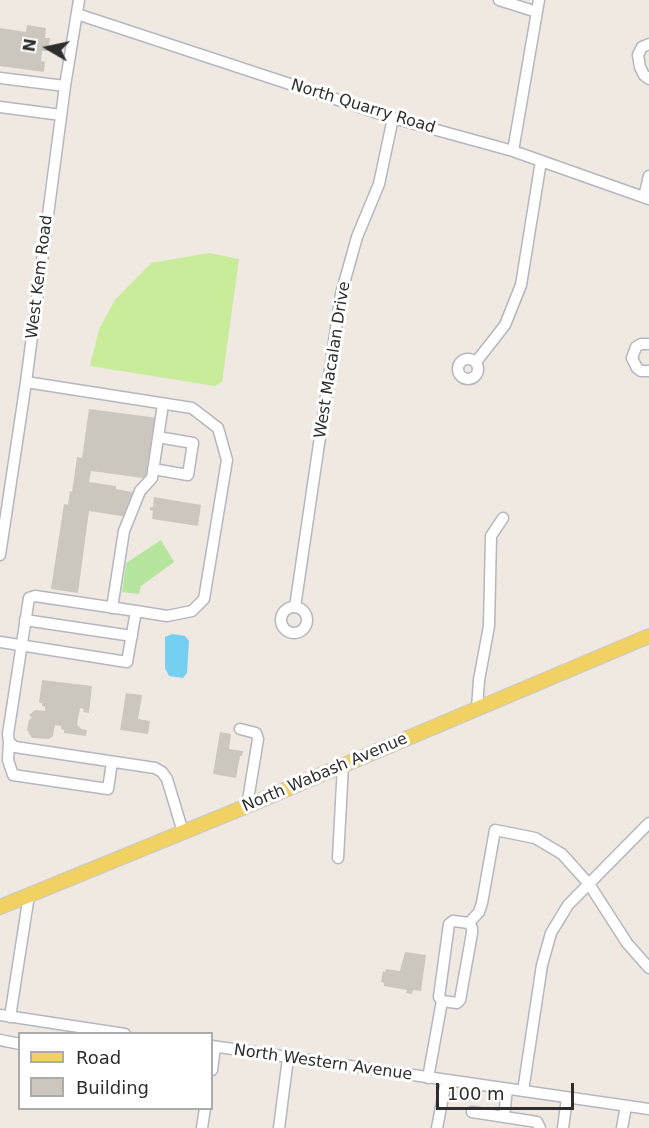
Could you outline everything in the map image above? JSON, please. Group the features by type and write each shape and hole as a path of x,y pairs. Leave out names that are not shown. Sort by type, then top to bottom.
{"main road":[{"name":"North Wabash Avenue","path":"0,907 248,806 649,636"}],"street":[{"name":"West Kem Road","path":"0,555 79,0"},
{"path":"499,0 537,12"},
{"path":"513,151 539,0"},
{"name":"North Quarry Road","path":"77,14 393,118 513,151 647,198"},
{"path":"649,44 642,47 638,55 640,67 649,79"},
{"path":"0,78 65,86"},
{"path":"0,107 61,115"},
{"name":"West Macalan Drive","path":"295,607 341,294 357,237 379,184 393,118"},
{"path":"476,362 505,325 520,285 542,162"},
{"path":"647,198 649,176"},
{"path":"649,344 636,347 632,358 637,368 641,371 649,371"},
{"path":"26,382 192,408 218,428 227,460 204,598 192,611 166,616 35,596 29,598 27,603 8,734 8,760 13,775 108,789 112,762"},
{"path":"112,608 124,531 140,490 152,478 163,404"},
{"path":"153,469 188,475 193,443 158,437"},
{"path":"477,709 479,680 489,626 491,536 503,518"},
{"path":"0,642 127,662 136,611"},
{"path":"25,620 132,636"},
{"path":"240,729 256,733 258,739 248,806"},
{"path":"9,742 15,747 155,768 162,772 166,779 183,832"},
{"path":"338,858 343,765"},
{"path":"524,1091 542,965 551,933 568,905 649,823"},
{"path":"469,923 479,912 482,903 495,830 535,838 562,854 589,884 627,943 649,968"},
{"path":"29,895 5,1016 92,1031"},
{"path":"428,1078 442,1001 439,998 449,924 453,921 469,923"},
{"path":"442,1001 457,1003 460,1000 472,933 469,923"},
{"path":"0,1040 18,1044"},
{"name":"North Western Avenue","path":"213,1047 649,1109"},
{"path":"279,1128 288,1058"},
{"path":"437,1128 446,1081"},
{"path":"504,1117 507,1089"},
{"path":"563,1128 567,1098"},
{"path":"622,1128 626,1106"},
{"path":"202,1128 206,1110"},
{"path":"472,1112 537,1122 540,1128"}],"green space":[{"path":"209,253 239,259 222,382 215,386 90,366 99,329 115,300 151,263"},
{"path":"161,540 174,562 141,586 139,594 122,592 126,563"}],"water":[{"path":"172,634 185,636 189,641 187,673 183,678 169,676 165,668 165,637"}],"building":[{"path":"27,25 46,28 45,38 50,38 48,51 42,51 41,61 45,62 44,72 0,66 0,28 26,32"},
{"path":"89,409 158,418 150,479 91,471 89,482 116,486 116,489 132,492 128,517 89,511 78,593 51,589 64,504 68,505 70,491 72,492 77,457 82,458"},
{"path":"154,497 201,505 198,526 152,519 153,511 150,507 153,507"},
{"path":"42,680 92,686 89,713 83,712 84,709 80,708 77,724 81,729 87,730 86,736 64,733 61,726 55,725 53,736 49,739 32,738 27,730 29,720 32,718 29,715 35,710 45,711 42,703 39,703"},
{"path":"126,693 142,695 138,719 150,721 148,734 120,730"},
{"path":"220,732 231,734 229,749 243,751 236,778 213,774"},
{"path":"405,952 426,955 421,991 413,990 412,994 406,993 407,990 384,986 381,982 383,971 385,972 386,969 400,971"}]}
